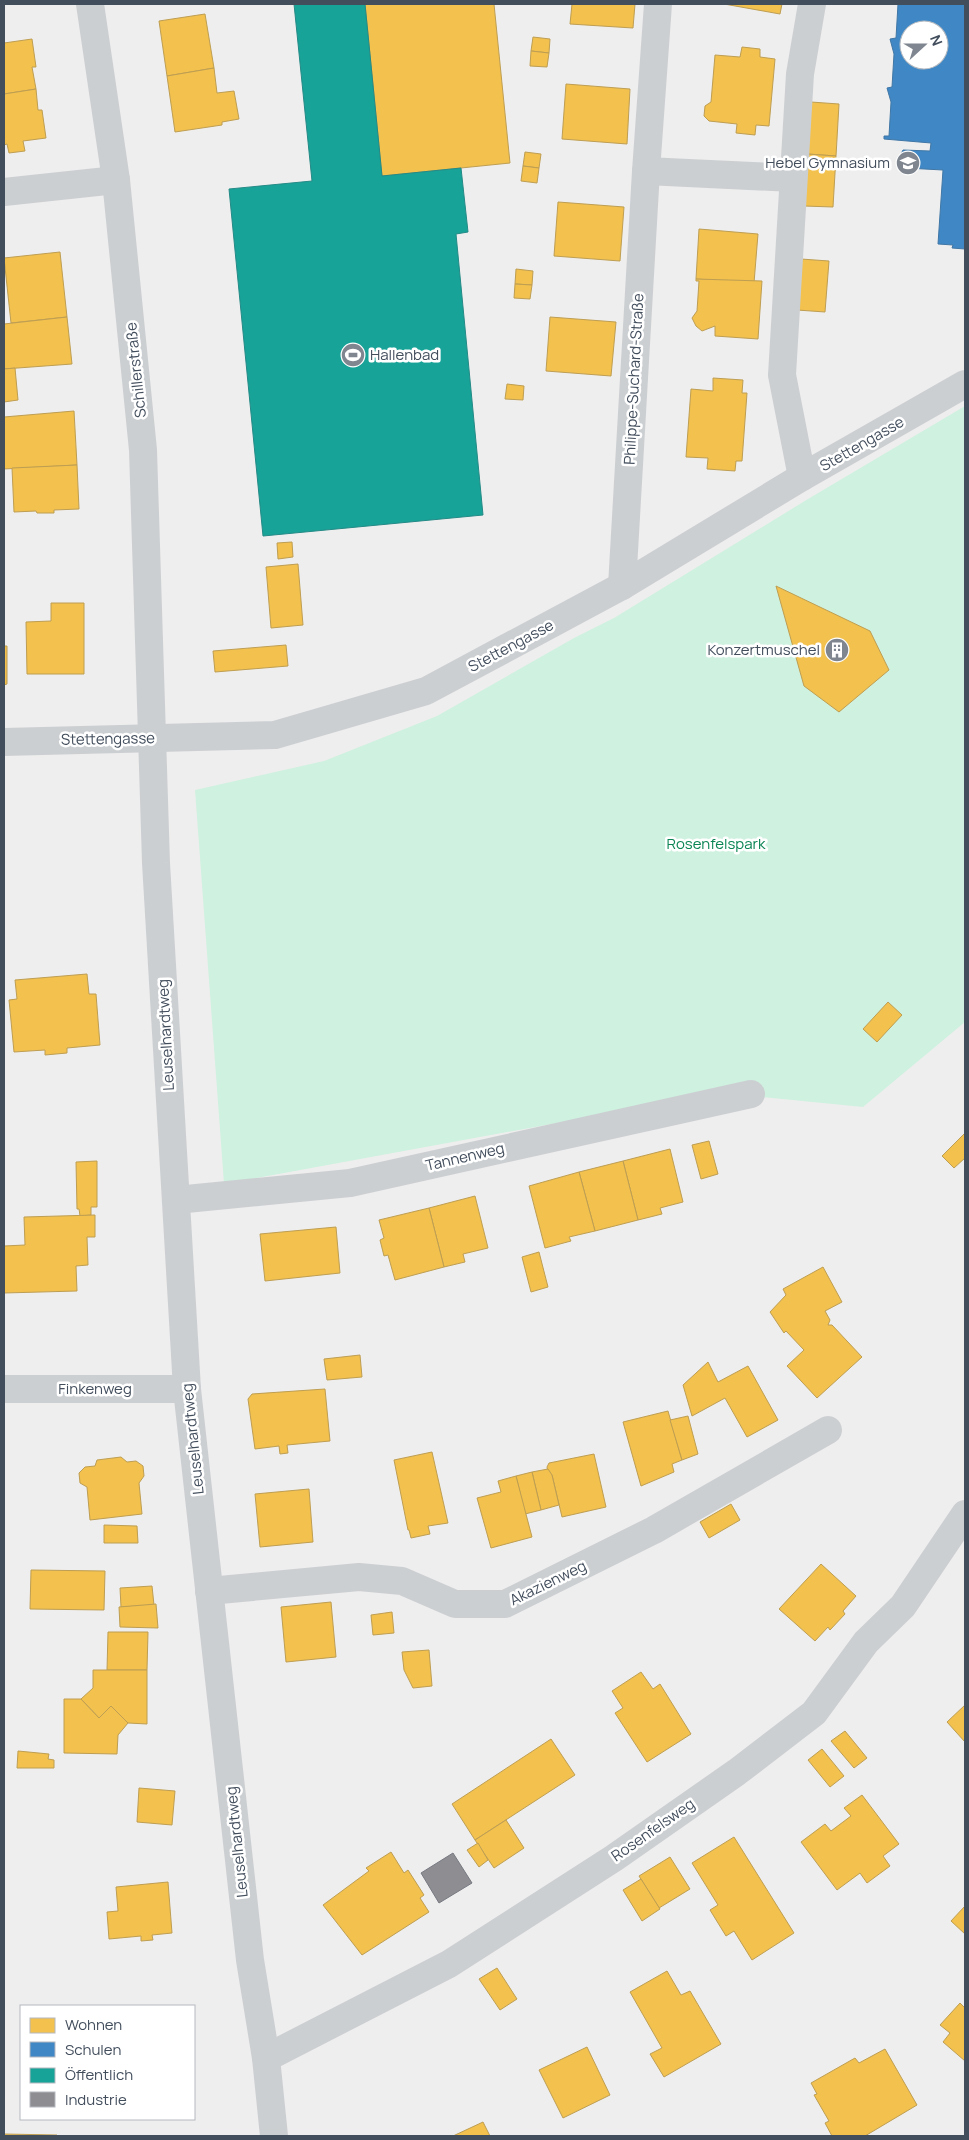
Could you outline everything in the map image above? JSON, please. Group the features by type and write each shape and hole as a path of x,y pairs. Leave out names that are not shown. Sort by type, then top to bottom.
{"street":[{"name":"Schillerstraße","path":"90,4 116,180 143,450 152,738"},
{"name":"Philippe-Suchard-Straße","path":"622,586 646,171 658,4"},
{"path":"802,477 782,375 800,74 812,4"},
{"path":"646,171 793,178"},
{"path":"4,192 116,180"},
{"name":"Stettengasse","path":"4,742 275,735 426,690 622,586 802,477 965,384"},
{"name":"Leuselhardtweg","path":"152,738 156,863 187,1389 250,1960 266,2058 274,2136"},
{"name":"Tannenweg","path":"176,1200 350,1183 751,1094"},
{"name":"Finkenweg","path":"4,1389 187,1389"},
{"name":"Akazienweg","path":"209,1591 359,1577 402,1581 456,1604 505,1604 654,1530 828,1430"},
{"name":"Rosenfelsweg","path":"266,2058 449,1964 614,1858 737,1772 814,1713 866,1642 903,1606 965,1514"}],"green space":[{"name":"Rosenfelspark","path":"965,406 965,1022 863,1107 720,1093 224,1184 195,790 324,761 437,716 574,638 614,618 808,499"}],"building: Wohnen":[{"path":"365,4 494,4 510,163 382,176"},
{"path":"572,4 635,4 633,28 570,24"},
{"path":"724,4 782,4 780,14"},
{"path":"205,14 214,68 167,76 159,21"},
{"path":"533,37 550,39 549,53 531,51"},
{"path":"32,39 36,67 32,67 36,89 4,94 4,43"},
{"path":"742,47 760,49 760,57 775,59 769,126 756,125 755,135 736,133 737,124 709,121 704,116 705,106 711,102 715,55 740,57"},
{"path":"531,51 549,53 547,67 530,66"},
{"path":"214,68 217,93 234,91 239,119 222,122 222,125 175,132 167,76"},
{"path":"566,84 630,89 627,144 562,139"},
{"path":"36,89 38,110 42,110 46,138 23,141 25,151 9,153 7,144 4,145 4,94"},
{"path":"811,102 839,104 836,156 807,154"},
{"path":"525,152 541,154 539,168 523,166"},
{"path":"807,154 836,156 833,207 804,206"},
{"path":"523,166 539,168 537,183 521,181"},
{"path":"558,202 624,207 620,261 554,256"},
{"path":"699,229 758,234 754,283 696,279"},
{"path":"60,252 67,317 11,323 4,258"},
{"path":"801,259 829,261 825,312 797,310"},
{"path":"516,269 533,271 532,285 515,284"},
{"path":"696,279 762,281 758,339 715,336 715,326 702,331 696,326 692,318 697,311 699,281 696,281"},
{"path":"515,284 532,285 530,299 514,298"},
{"path":"67,317 72,364 4,369 4,324"},
{"path":"550,317 616,322 611,376 546,371"},
{"path":"15,368 18,400 4,402 4,369"},
{"path":"713,378 743,380 742,393 747,393 742,461 736,461 735,471 707,469 708,458 686,457 691,389 713,391"},
{"path":"507,384 524,386 523,400 505,399"},
{"path":"74,411 77,465 4,469 4,417"},
{"path":"77,465 79,509 54,510 54,513 37,513 36,511 14,512 12,468"},
{"path":"292,542 293,557 278,559 277,543"},
{"path":"298,564 303,625 271,628 266,567"},
{"name":"Konzertmuschel","path":"776,586 870,631 889,670 839,712 804,686"},
{"path":"51,603 84,603 84,674 27,674 26,622 51,621"},
{"path":"286,645 288,666 215,672 213,651"},
{"path":"4,646 7,646 7,684 4,685"},
{"path":"87,974 89,994 96,994 100,1045 67,1048 67,1053 45,1055 45,1050 14,1052 9,1000 17,999 15,980"},
{"path":"888,1002 902,1015 877,1042 863,1029"},
{"path":"965,1133 965,1158 954,1168 942,1156"},
{"path":"709,1141 718,1174 701,1179 692,1145"},
{"path":"670,1149 683,1202 660,1208 662,1214 638,1220 623,1161"},
{"path":"97,1161 97,1207 91,1207 91,1215 80,1216 79,1209 77,1209 76,1162"},
{"path":"623,1161 638,1220 595,1231 579,1172"},
{"path":"579,1172 595,1231 569,1237 571,1241 545,1248 529,1186"},
{"path":"475,1196 488,1248 463,1254 465,1262 444,1267 429,1208"},
{"path":"429,1208 444,1267 395,1280 388,1255 384,1256 380,1240 384,1238 379,1220"},
{"path":"95,1215 95,1237 87,1237 88,1265 76,1266 77,1291 4,1293 4,1246 25,1245 24,1217"},
{"path":"336,1227 340,1273 265,1281 260,1234"},
{"path":"539,1252 548,1287 531,1292 522,1257"},
{"path":"823,1267 842,1302 825,1311 830,1320 828,1325 832,1325 862,1357 817,1398 787,1366 804,1350 786,1331 784,1333 770,1312 786,1295 783,1289"},
{"path":"360,1355 362,1377 327,1380 324,1359"},
{"path":"708,1362 718,1382 748,1366 778,1420 747,1437 725,1398 692,1416 683,1385"},
{"path":"325,1389 330,1441 287,1445 288,1453 280,1454 279,1446 255,1449 248,1399 252,1394"},
{"path":"668,1411 682,1460 672,1464 674,1472 641,1486 623,1422"},
{"path":"688,1416 698,1454 682,1460 670,1420"},
{"path":"432,1452 448,1523 428,1526 430,1534 411,1538 394,1460"},
{"path":"594,1454 606,1507 562,1517 552,1475 548,1473 547,1467 549,1463"},
{"path":"121,1457 127,1462 136,1461 143,1466 144,1476 139,1483 142,1514 90,1520 87,1487 80,1483 79,1473 85,1467 95,1466 97,1460"},
{"path":"548,1469 552,1475 559,1505 541,1510 532,1472"},
{"path":"532,1472 541,1510 525,1514 516,1476"},
{"path":"516,1476 532,1537 491,1548 477,1498 501,1492 498,1481"},
{"path":"309,1489 313,1542 260,1547 255,1494"},
{"path":"731,1504 740,1520 709,1538 700,1522"},
{"path":"104,1525 137,1526 138,1543 104,1543"},
{"path":"821,1564 856,1596 843,1611 845,1614 830,1630 828,1627 815,1641 779,1609"},
{"path":"31,1570 105,1571 104,1610 30,1609"},
{"path":"152,1586 154,1605 121,1607 120,1588"},
{"path":"331,1602 336,1657 286,1662 281,1607"},
{"path":"156,1604 158,1628 120,1627 119,1607"},
{"path":"392,1612 394,1633 373,1635 371,1615"},
{"path":"108,1632 148,1632 147,1670 107,1670"},
{"path":"429,1650 432,1686 413,1688 404,1670 402,1652"},
{"path":"93,1670 147,1670 147,1724 128,1723 111,1706 99,1718 81,1699 93,1688"},
{"path":"641,1672 653,1689 660,1684 691,1734 647,1762 615,1713 623,1708 612,1691"},
{"path":"64,1699 81,1699 99,1718 111,1706 128,1723 118,1735 117,1754 64,1753"},
{"path":"965,1705 965,1742 947,1722"},
{"path":"845,1731 867,1758 854,1768 831,1741"},
{"path":"551,1739 575,1775 475,1840 452,1804"},
{"path":"822,1749 844,1776 830,1787 808,1760"},
{"path":"18,1751 49,1754 48,1759 54,1760 54,1768 17,1768"},
{"path":"139,1788 175,1791 172,1825 137,1822"},
{"path":"862,1795 899,1844 883,1856 890,1866 867,1883 860,1873 837,1890 801,1842 825,1824 831,1831 851,1816 844,1808"},
{"path":"506,1820 524,1848 494,1868 475,1840"},
{"path":"734,1837 794,1933 752,1960 734,1931 726,1936 710,1910 718,1905 692,1863"},
{"path":"478,1843 488,1860 479,1867 467,1850"},
{"path":"391,1852 404,1873 408,1870 424,1895 420,1898 429,1912 362,1955 323,1905 369,1871 366,1868"},
{"path":"670,1857 690,1889 659,1908 639,1876"},
{"path":"641,1879 660,1909 642,1921 623,1890"},
{"path":"168,1882 172,1933 152,1935 153,1940 141,1941 141,1936 109,1939 107,1912 118,1911 116,1887"},
{"path":"965,1906 965,1934 951,1921"},
{"path":"497,1968 517,1999 500,2010 479,1979"},
{"path":"667,1971 681,1995 690,1991 721,2044 664,2077 650,2054 662,2048 630,1992"},
{"path":"960,2003 965,2008 965,2061 943,2042 950,2033 940,2025"},
{"path":"587,2047 610,2095 563,2118 539,2070"},
{"path":"885,2049 917,2105 865,2136 832,2136 825,2123 829,2121 814,2095 817,2094 811,2083 855,2058 859,2063"},
{"path":"483,2122 490,2136 453,2136"},
{"path":"4,2134 57,2135 57,2136 4,2136"}],"building: Schulen":[{"path":"898,4 965,4 965,249 952,248 953,245 938,244 943,170 906,168 900,162 899,158 903,150 930,151 931,143 884,139 884,136 889,136 891,102 887,88 892,87 894,54 890,39 896,38"}],"building: Öffentlich":[{"path":"294,4 365,4 382,176 461,168 468,232 456,234 483,515 263,536 229,189 312,181"}],"building: Industrie":[{"path":"453,1853 472,1883 439,1903 421,1873"}],"place":[{"name":"Hebel Gymnasium","path":"908,163"},
{"name":"Hallenbad","path":"353,355"},
{"name":"Konzertmuschel","path":"837,650"}]}
